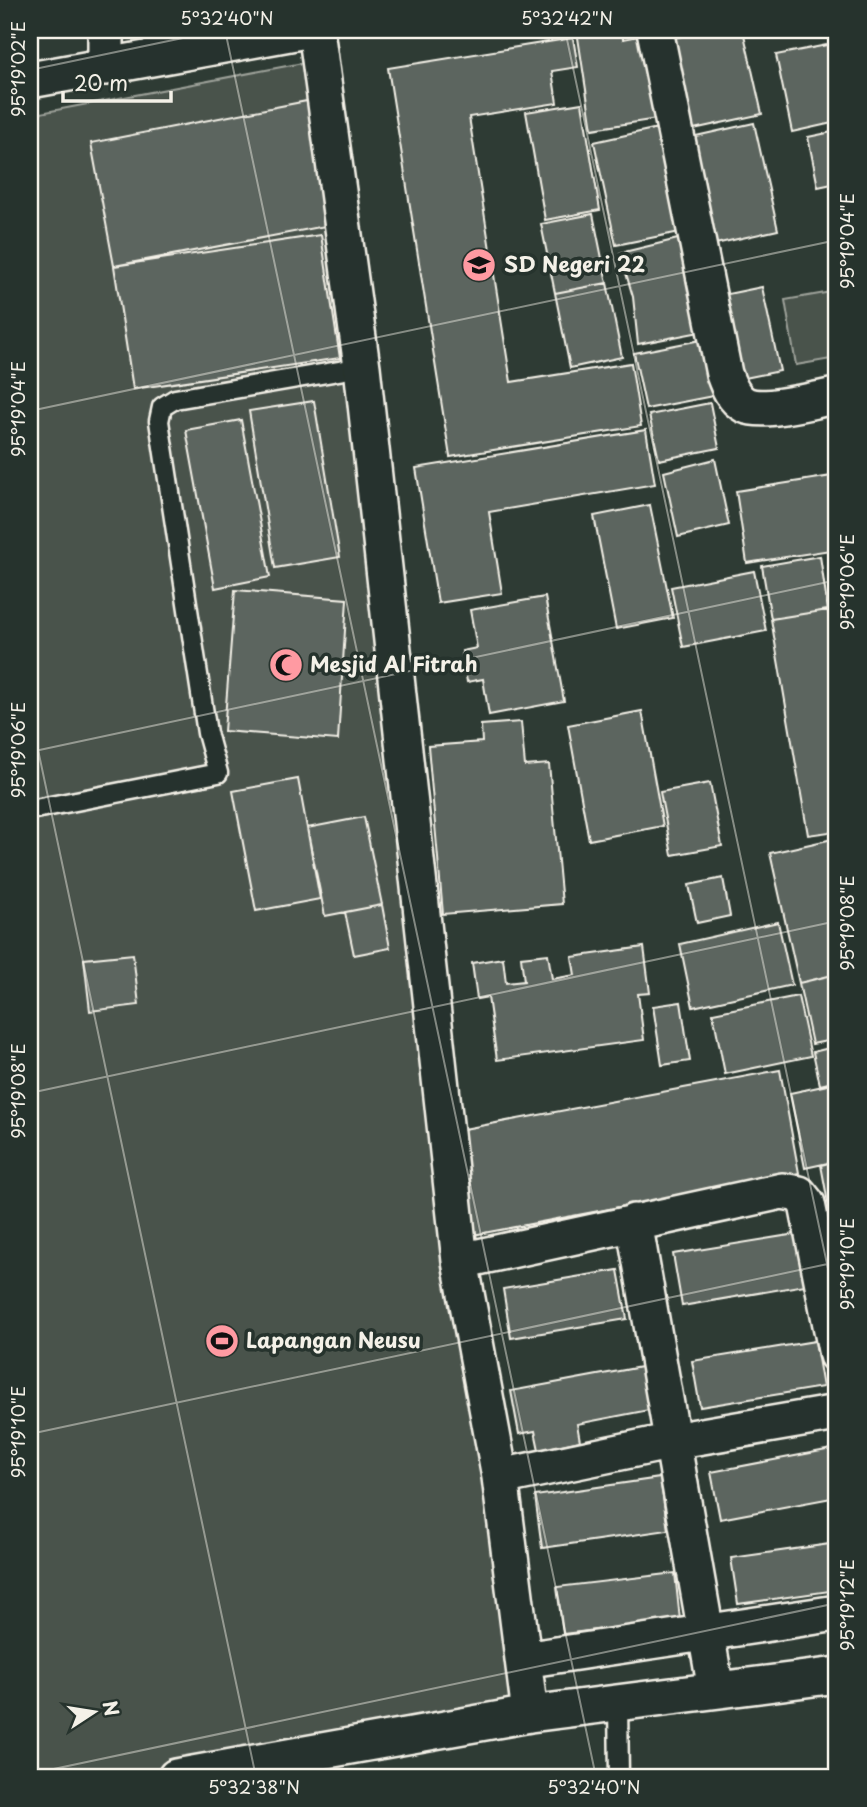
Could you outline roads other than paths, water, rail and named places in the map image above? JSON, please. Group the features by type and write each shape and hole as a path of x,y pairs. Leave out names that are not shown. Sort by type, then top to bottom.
{"street":[{"path":"106,30 106,67"},
{"path":"30,80 306,30"},
{"path":"316,30 362,367 460,1261 500,1477 530,1714"},
{"path":"655,30 724,374 732,393 744,404 762,408 837,396"},
{"path":"460,1261 782,1191 799,1194 807,1204 833,1312 837,1355"},
{"path":"634,1222 716,1690"},
{"path":"500,1477 673,1441 837,1413"},
{"path":"523,1660 706,1635 837,1613"},
{"path":"176,1777 530,1714 837,1675"}],"lane":[{"path":"30,810 218,773 209,747 159,421 162,407 175,400 362,367"},
{"path":"618,1704 619,1777"}],"place":[{"name":"SD Negeri 22","path":"479,265"},
{"name":"Mesjid Al Fitrah","path":"286,665"},
{"name":"Lapangan Neusu","path":"222,1341"}]}
